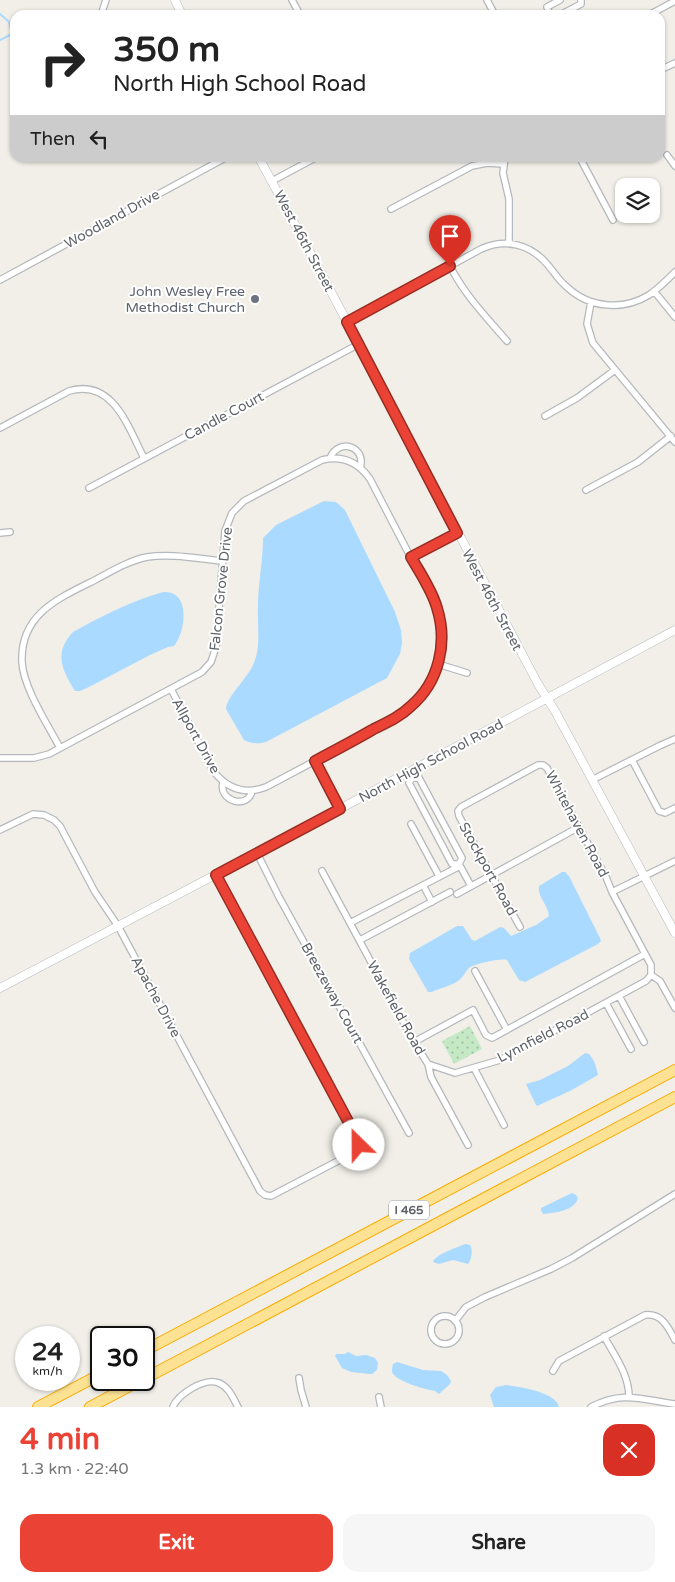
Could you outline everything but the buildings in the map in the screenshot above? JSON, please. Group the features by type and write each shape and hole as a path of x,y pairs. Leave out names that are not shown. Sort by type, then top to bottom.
{"highway":[{"name":"I 465","path":"155,1345 675,1070"},
{"name":"I 465","path":"155,1372 675,1097"},
{"path":"38,1407 90,1380"},
{"name":"I 465","path":"90,1407 120,1391"}],"street":[{"path":"548,10 547,7 560,0"},
{"path":"570,10 581,4 581,0"},
{"path":"658,10 675,1"},
{"path":"667,155 675,166"},
{"name":"Woodland Drive","path":"0,280 218,162"},
{"name":"West 46th Street","path":"261,162 546,699 555,711 675,933"},
{"path":"272,181 307,162"},
{"path":"582,162 613,220"},
{"path":"391,209 472,166 487,163 504,164 504,181 509,199 509,243"},
{"path":"347,322 486,247 509,243 525,247 537,254 567,287 578,296 604,305 623,305 638,300 654,291 675,272"},
{"path":"450,266 458,281 506,341"},
{"path":"654,291 675,317"},
{"path":"591,302 588,316 589,335 597,349 675,442"},
{"name":"Candle Court","path":"89,488 359,344"},
{"path":"546,416 582,395 614,370"},
{"path":"0,428 69,391 90,389 104,394 114,403 144,458"},
{"path":"586,490 633,465 671,436"},
{"name":"Falcon Grove Drive","path":"0,758 38,758 45,756 202,672 211,662 216,647 226,526 232,513 239,504 317,462 330,458 334,451 342,446 350,447 360,454 362,463 360,468"},
{"path":"252,791 266,788 408,709 422,696 438,664 442,638 439,616 435,603 411,557 370,479 354,463 344,459 330,458"},
{"path":"0,534 10,532"},
{"path":"411,557 457,533"},
{"path":"60,748 25,682 22,648 34,621 48,605 127,563 157,556 223,561"},
{"name":"North High School Road","path":"0,988 340,809 411,775 546,699 675,630"},
{"path":"438,664 467,673"},
{"name":"Allport Drive","path":"171,689 214,772 223,782 232,787 252,791 250,796 243,801 233,801 222,791 223,782"},
{"path":"592,780 675,739"},
{"path":"632,760 659,811 665,813 675,808"},
{"path":"315,761 340,809"},
{"name":"Whitehaven Road","path":"458,811 461,807 538,765 543,765 547,768 651,965 650,975"},
{"path":"350,923 459,865 462,858 420,778 411,775 409,783 452,864 459,865"},
{"name":"Stockport Road","path":"458,811 520,927"},
{"name":"Apache Drive","path":"0,830 34,814 47,815 58,824 95,892 118,926 260,1191 269,1196 353,1153 358,1146 357,1138 216,875"},
{"path":"431,823 440,818"},
{"path":"411,824 439,876"},
{"path":"360,940 432,902 471,886 579,827"},
{"name":"Breezeway Court","path":"257,853 279,897 409,1132"},
{"name":"Whitehaven Road","path":"612,892 675,861"},
{"path":"459,865 471,886"},
{"name":"Wakefield Road","path":"322,871 414,1042 428,1064 431,1077 468,1145"},
{"path":"424,885 432,902"},
{"path":"414,1042 473,1010 489,1038 492,1038 645,954"},
{"path":"475,972 507,1030"},
{"path":"650,975 660,980 675,1008"},
{"name":"Lynnfield Road","path":"428,1064 454,1073 500,1060 646,981 650,975"},
{"path":"619,996 644,1042"},
{"path":"606,1003 630,1049"},
{"path":"474,1068 504,1125"},
{"path":"455,1321 466,1307 572,1258 675,1194"},
{"path":"553,1371 559,1361 642,1316 650,1315 663,1320 675,1340"},
{"path":"446,1317 455,1321 459,1328 459,1333 454,1341 442,1344 434,1339 432,1330 434,1322 446,1317"},
{"path":"604,1336 625,1376 629,1397"},
{"path":"299,1378 306,1407"},
{"path":"174,1407 180,1396 207,1382 219,1382 229,1391 238,1407"},
{"path":"379,1397 381,1407"},
{"path":"591,1407 609,1400 629,1397 642,1397 675,1404"}],"green space":[{"path":"470,1026 482,1049 454,1064 442,1041"}],"water":[{"path":"324,501 336,502 345,510 395,612 401,630 402,643 400,654 387,678 266,742 250,742 244,740 226,709 230,698 248,673 257,654 258,598 263,538 276,525"},
{"path":"163,592 172,593 178,597 184,613 181,631 174,646 150,655 80,691 75,691 66,675 62,661 63,647 73,632 117,609"},
{"path":"562,872 569,876 600,938 601,941 598,944 525,982 519,980 507,960 500,960 472,966 455,983 428,992 409,959 410,953 457,926 463,926 472,940 475,941 500,927 504,928 511,936 536,925 549,916 539,886"},
{"path":"585,1053 589,1054 593,1059 598,1075 570,1091 537,1106 526,1084 540,1080 568,1066"},
{"path":"572,1193 578,1198 569,1209 543,1214 541,1208"},
{"path":"465,1244 470,1245 472,1249 468,1264 453,1260 439,1264 433,1262 442,1254"},
{"path":"348,1352 356,1356 366,1355 375,1358 378,1363 377,1370 369,1374 351,1372 342,1368 335,1356 336,1354"},
{"path":"397,1362 423,1370 441,1371 447,1375 451,1381 450,1384 439,1394 408,1383 393,1374 393,1364"},
{"path":"506,1385 544,1394 556,1402 559,1407 494,1407 490,1395 496,1387"}],"waterway":[{"path":"0,14 9,22 10,26"},
{"path":"0,40 10,35"}],"place":[{"name":"John Wesley Free Methodist Church","path":"255,299"}],"route":[{"path":"359,1145 359,1141 216,875 340,809 315,761 394,719 408,709 425,692 437,667 442,642 441,624 435,603 411,557 457,533 347,322 450,266"}]}
